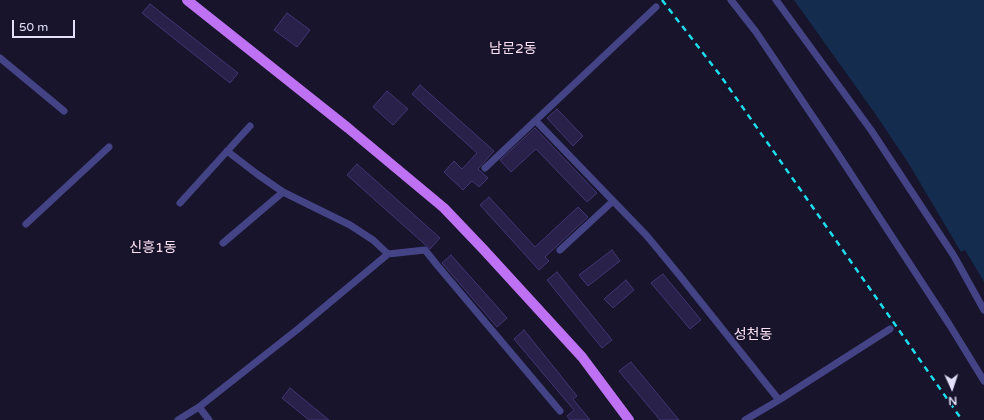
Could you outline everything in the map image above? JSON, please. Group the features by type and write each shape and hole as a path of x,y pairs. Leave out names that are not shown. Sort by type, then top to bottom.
{"main road":[{"path":"187,0 348,128 444,208 582,357 629,420"}],"street":[{"path":"731,0 756,32 836,151 950,324 984,381"},
{"path":"776,0 871,130 954,256 984,310"},
{"path":"485,168 656,7"},
{"path":"0,58 64,111"},
{"path":"536,120 647,236 779,400"},
{"path":"180,203 250,126"},
{"path":"26,224 109,147"},
{"path":"227,151 283,192 350,225 373,240 388,254"},
{"path":"223,243 283,192"},
{"path":"560,250 613,201"},
{"path":"178,420 199,407 298,329 388,254 425,250 560,411"},
{"path":"745,420 779,400 890,328"},
{"path":"199,407 209,420"}],"water":[{"path":"794,0 984,0 984,282 965,250 961,252 909,164 874,112"}],"building":[{"path":"150,4 238,73 230,83 142,13"},
{"path":"287,13 310,30 297,47 274,30"},
{"path":"420,85 494,151 478,169 488,178 479,187 472,181 463,190 444,172 454,161 462,169 477,153 412,94"},
{"path":"387,91 408,109 393,125 373,107"},
{"path":"557,109 583,136 573,146 547,118"},
{"path":"535,128 597,193 587,202 536,149 511,172 500,160"},
{"path":"357,164 440,238 430,249 347,175"},
{"path":"489,197 535,247 578,207 588,217 545,257 549,261 539,270 480,205"},
{"path":"612,250 620,261 588,286 579,275"},
{"path":"451,255 507,318 497,327 442,263"},
{"path":"557,272 612,340 602,348 547,280"},
{"path":"663,274 701,320 690,329 651,283"},
{"path":"626,280 634,290 613,308 604,299"},
{"path":"524,330 577,396 573,399 590,420 570,420 567,416 574,410 514,339"},
{"path":"631,362 679,420 660,420 619,371"},
{"path":"290,388 329,420 309,420 282,398"}],"railway":[{"path":"662,0 720,75 962,420"}],"district":[{"name":"남문2동","path":"513,49"},
{"name":"신흥1동","path":"153,248"},
{"name":"성천동","path":"753,335"}]}
